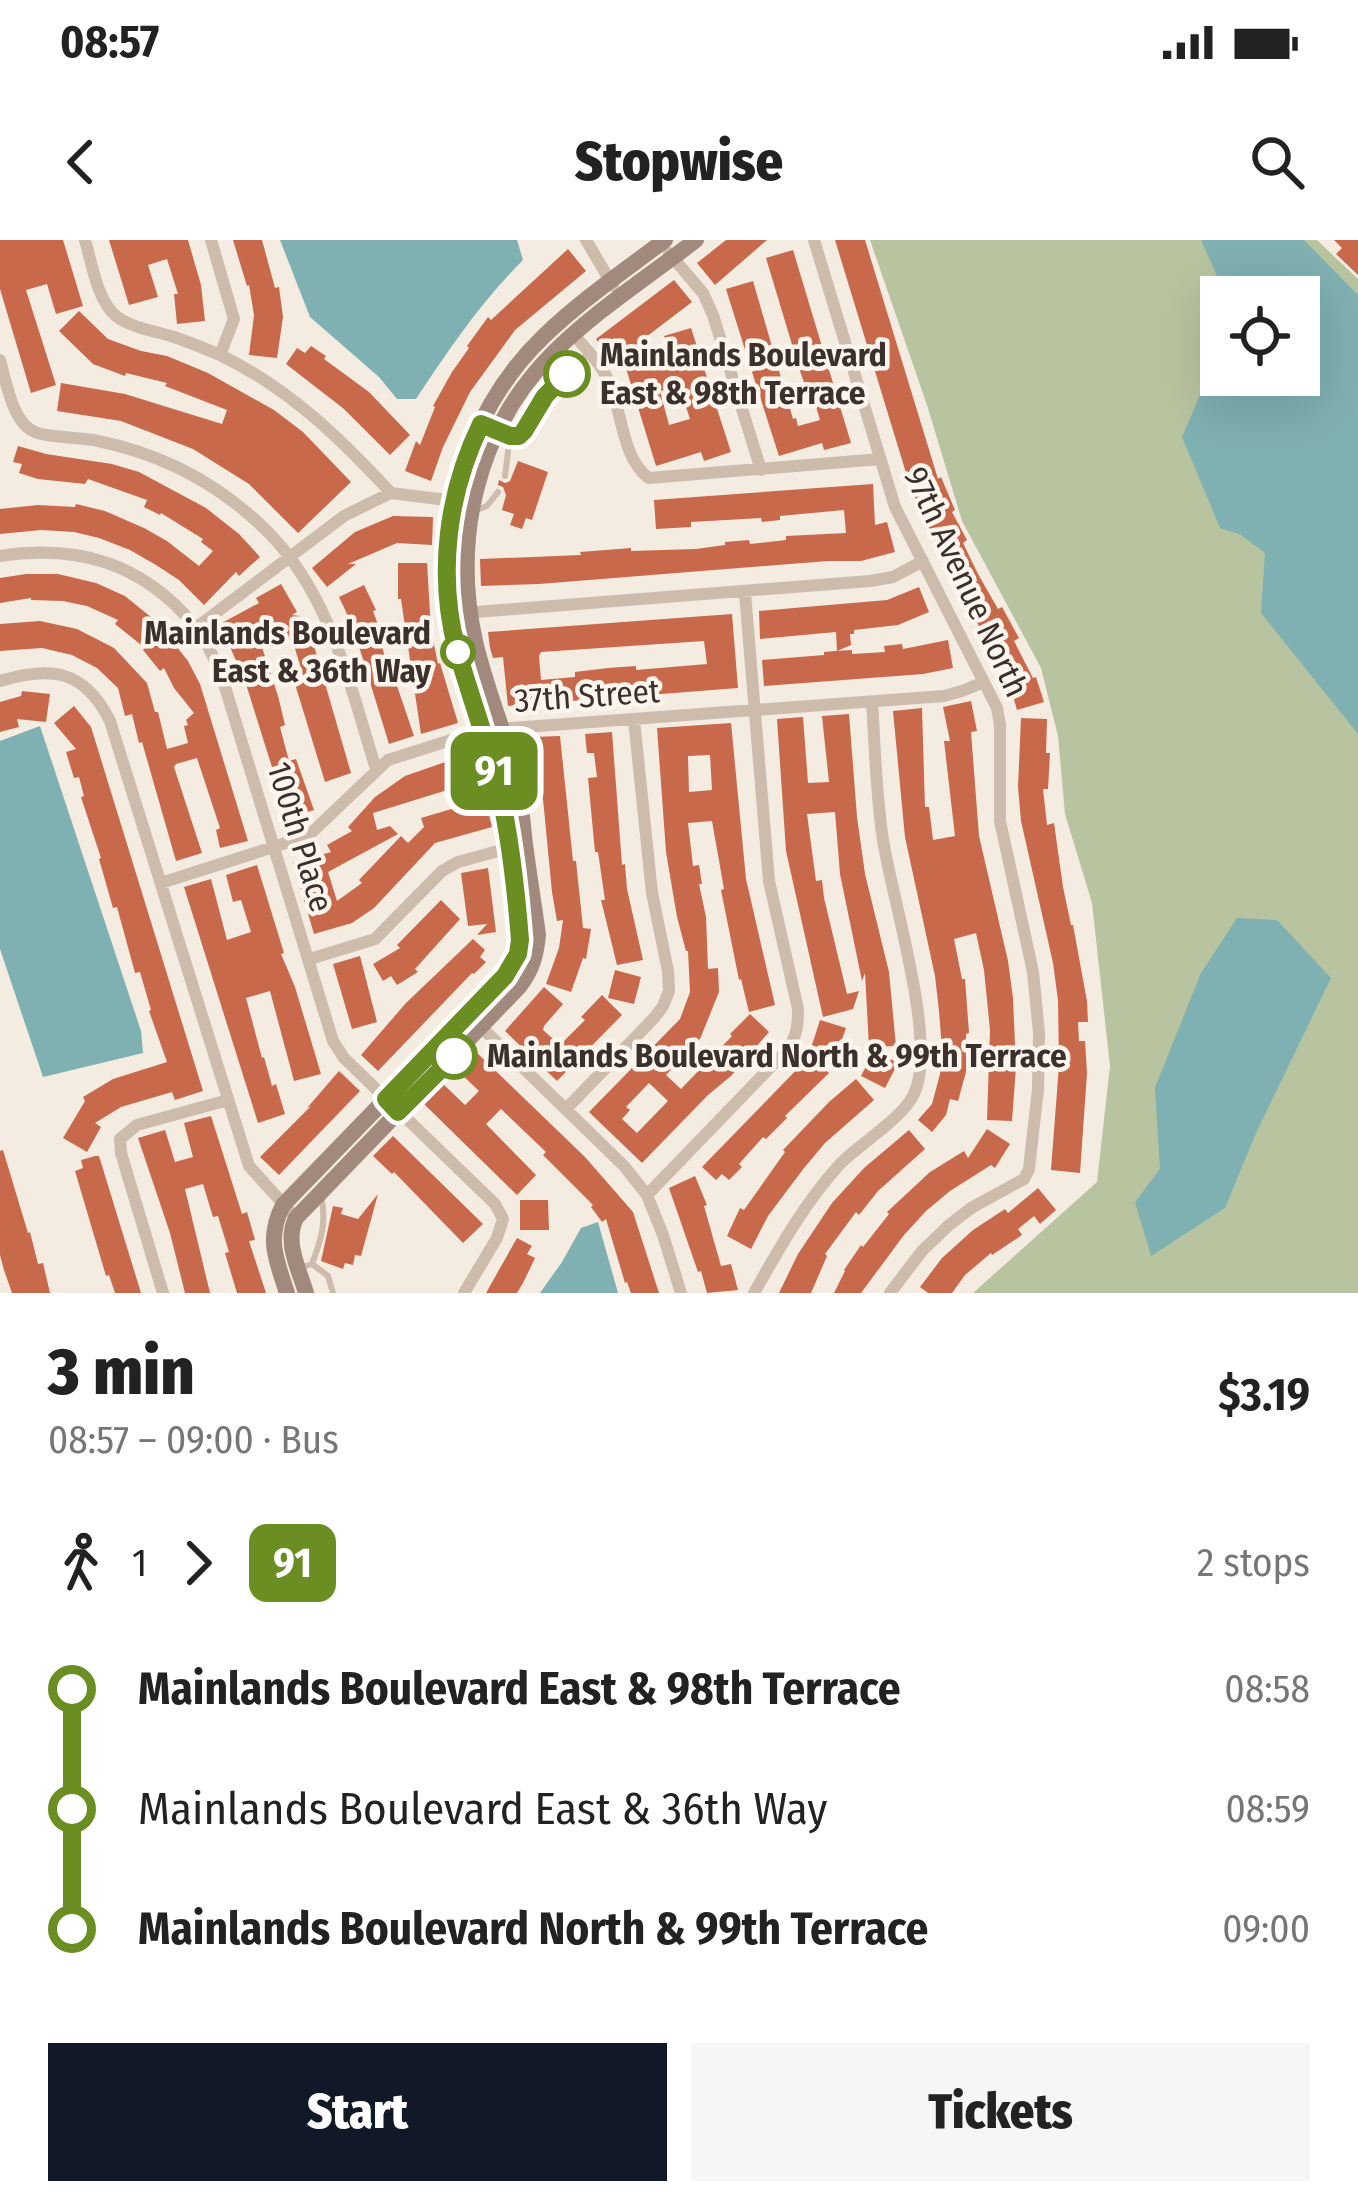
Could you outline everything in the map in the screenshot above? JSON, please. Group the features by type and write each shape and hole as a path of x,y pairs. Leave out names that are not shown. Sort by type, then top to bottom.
{"street":[{"path":"85,240 104,302 114,314 129,324 220,355 272,383 313,413 391,494"},
{"path":"211,240 234,319 220,355"},
{"path":"586,240 615,290"},
{"path":"496,430 496,396 540,340 696,240"},
{"name":"97th Avenue North","path":"814,240 895,507 998,708 1000,821 1037,1004 1038,1089 1024,1180 948,1226 890,1293"},
{"path":"289,1211 475,1020 530,973 538,935 517,846 515,774 492,730 476,646 460,614 465,506 496,430 526,386 663,242 703,293 713,315 761,470"},
{"path":"574,335 610,384 636,469 649,478 881,459"},
{"path":"0,360 16,410 34,432 88,438 164,460 201,479 268,532 318,603 336,643 376,769"},
{"path":"197,627 344,516 391,494 465,506"},
{"name":"100th Place","path":"0,556 65,552 96,557 135,574 197,627 221,674 333,1041 344,1058 494,1204 503,1219 464,1293"},
{"path":"460,614 870,581 893,577 923,561"},
{"path":"646,1195 787,1050 798,1026 769,881 745,592"},
{"path":"0,681 53,672 86,687 101,703 249,1166 289,1211 290,1239 305,1266 307,1293"},
{"name":"37th Street","path":"161,883 308,836 388,760 492,730 944,696 984,682"},
{"path":"754,1293 821,1186 900,1113 918,1083 917,1004 882,838 872,702"},
{"path":"566,1108 655,1017 669,991 652,893 634,720"},
{"path":"310,959 375,939 458,862 517,846"},
{"path":"475,1020 624,1166 646,1195 664,1234 681,1293"},
{"path":"163,1293 120,1139 137,1125 228,1100"},
{"path":"287,1293 272,1237 275,1220 320,1193 392,1105"}],"lane":[{"path":"505,476 496,430 519,436 545,396 590,353"},
{"path":"465,506 488,506 498,492"},
{"path":"320,1193 324,1226 305,1266 328,1276 333,1293"}],"green space":[{"path":"870,240 1317,240 1358,279 1358,1293 973,1293 1097,1182 1110,1066 1092,903 1065,814 1058,736 1041,668 962,521"}],"water":[{"path":"280,240 517,240 523,260 479,309 416,399 397,399 379,377 310,317"},
{"path":"1201,240 1304,240 1358,295 1358,734 1261,613 1265,553 1241,535 1220,528 1182,437 1200,395 1320,396 1320,276 1217,276"},
{"path":"40,726 141,1031 143,1053 43,1077 0,949 0,741"},
{"path":"1237,918 1277,920 1331,978 1225,1208 1151,1256 1135,1202 1160,1169 1155,1088 1201,973"},
{"path":"598,1222 618,1293 540,1293 581,1228"}],"building":[{"path":"0,240 63,240 83,306 56,314 47,284 26,290 56,385 31,393 0,289"},
{"path":"109,240 188,240 205,321 177,324 174,294 178,294 167,259 148,265 158,297 129,305"},
{"path":"233,240 262,240 275,288 279,287 283,317 277,358 249,355 254,315"},
{"path":"726,240 767,240 715,285 697,263"},
{"path":"835,240 865,240 938,479 941,477 955,510 967,540 963,543 978,574 1019,638 1014,641 1036,677 1044,702 1017,710 1011,689 910,486"},
{"path":"1334,240 1358,240 1358,275 1336,254 1342,248"},
{"path":"568,249 586,271 515,330 470,392 431,481 405,471 433,406 488,317 491,320"},
{"path":"793,250 851,443 824,450 822,443 779,456 752,372 756,370 751,351 746,353 726,289 753,281 793,419 798,426 820,420 766,258"},
{"path":"674,280 692,302 613,362 596,339"},
{"path":"79,311 108,339 208,373 274,410 303,432 351,482 298,533 249,484 193,449 121,421 57,411 61,383 125,394 222,424 227,410 165,386 167,383 125,376 93,364 59,331"},
{"path":"691,328 731,452 704,461 701,452 656,466 625,365 669,352 664,336","holes":["679,386 690,419 669,425 660,391"]},
{"path":"311,346 369,392 410,435 390,455 344,409 286,364 297,348 305,353"},
{"path":"18,446 139,472 206,508 260,557 239,576 236,572 204,605 156,565 99,538 41,530 0,534 0,509 76,504 144,528 199,566 213,551 203,539 144,507 147,500 88,479 85,484 19,473 22,464 13,462"},
{"path":"518,461 548,472 532,520 526,518 522,529 510,525 514,514 502,510 506,495 498,485 499,480 510,481"},
{"path":"873,484 875,525 887,522 895,552 861,561 481,586 480,559 631,548 696,549 725,542 749,540 750,544 786,540 786,536 846,533 844,510 762,522 761,518 691,522 691,527 656,529 654,500"},
{"path":"393,516 433,517 432,545 397,543 348,564 356,564 327,587 312,568 355,532"},
{"path":"398,563 427,563 431,630 458,723 421,734 398,599"},
{"path":"58,574 96,583 125,596 157,622 200,684 248,841 220,848 216,830 220,828 197,758 174,767 202,853 176,861 142,742 132,714 125,716 118,688 97,668 72,655 42,648 0,651 0,624 40,621 77,629 114,648 147,683 167,749 188,743 184,726 194,713 164,668 160,671 145,648 115,624 118,620 63,601 31,598 0,603 0,578"},
{"path":"281,584 297,612 292,615 300,616 315,649 351,773 325,782 295,684 305,681 292,639 283,643 274,622 257,632 278,696 289,761 296,759 314,810 288,818 245,681 220,624 259,603 256,598"},
{"path":"364,585 376,610 390,679 394,677 414,736 389,744 339,597"},
{"path":"919,587 929,612 898,625 854,630 851,645 837,651 836,632 760,639 759,611 887,600"},
{"path":"732,614 738,688 508,706 503,657 493,658 488,632","holes":["704,641 707,664 608,668 541,680 539,656 541,652"]},
{"path":"948,640 953,668 764,686 762,660 835,651 885,652 884,646 902,644 903,649"},
{"path":"22,691 50,694 46,722 17,719 19,727 0,732 0,702 21,696"},
{"path":"971,701 977,731 971,732 979,836 1013,998 1012,1121 987,1120 990,1030 976,933 954,939 965,979 966,1072 958,1101 950,1099 946,1115 932,1132 918,1120 932,1104 940,1074 939,1011 905,837 893,711 922,708 925,807 929,807 933,840 955,836 944,741 950,741 943,707"},
{"path":"74,706 91,727 203,1091 175,1100 172,1092 121,1107 95,1123 101,1127 87,1152 63,1138 83,1097 113,1079 167,1062 140,972 135,973 117,907 113,908 79,777 74,778 66,752 76,749 54,723"},
{"path":"849,714 865,874 889,972 896,1046 869,1047 865,973 862,981 840,874 835,812 807,814 816,881 822,880 847,994 859,991 853,1009 823,1017 786,851 777,719 803,717 808,783 829,782 822,716"},
{"path":"1021,718 1047,719 1048,789 1043,789 1047,825 1054,823 1087,1001 1088,1022 1078,1022 1087,1073 1080,1173 1051,1170 1059,1065 1058,1000 1021,821"},
{"path":"731,723 746,879 775,1005 749,1012 721,890 712,821 688,823 693,866 699,865 702,884 708,969 718,968 719,992 700,1039 666,1075 681,1089 750,1014 769,1032 642,1163 589,1112 680,1019 690,992 688,951 666,852 657,728","holes":["710,755 712,790 689,792 688,756","649,1083 668,1101 637,1133 622,1119 630,1110 626,1107"]},
{"path":"612,732 622,865 643,960 617,965 601,900 605,900 588,778 597,777 585,734"},
{"path":"560,736 583,928 591,929 586,959 571,992 546,984 563,920 557,921 552,892 533,737"},
{"path":"474,752 483,779 373,813 377,830 390,826 398,834 328,872 337,901 362,883 359,880 401,836 408,843 424,827 421,818 485,799 492,827 435,843 374,908 352,923 314,934 293,863 331,852 327,845 352,831 348,827 375,797 405,776"},
{"path":"257,865 321,1074 294,1081 270,991 246,998 262,1058 285,1114 258,1123 184,887 211,879 227,940 251,932 241,900 233,902 226,875"},
{"path":"488,868 496,932 477,935 487,924 468,926 461,873"},
{"path":"441,900 460,919 415,969 418,972 397,985 391,976 383,981 373,964 400,948 397,945"},
{"path":"473,939 485,950 480,957 486,962 378,1071 361,1055 406,1003"},
{"path":"360,956 377,1022 352,1029 333,964"},
{"path":"615,970 641,977 634,1004 608,998"},
{"path":"544,987 563,1004 543,1030 560,1045 602,995 622,1015 557,1081 505,1031"},
{"path":"820,1020 846,1028 836,1056 811,1048"},
{"path":"475,1051 585,1157 633,1212 659,1293 631,1293 606,1219 602,1222 593,1205 543,1155 546,1152 501,1109 486,1124 536,1175 517,1195 424,1104 443,1084 465,1105 479,1091 457,1070"},
{"path":"874,1051 898,1063 885,1088 861,1076"},
{"path":"810,1056 829,1073 763,1137 729,1180 722,1174 716,1180 702,1167"},
{"path":"339,1071 360,1091 279,1175 260,1157"},
{"path":"856,1079 874,1100 804,1168 768,1216 751,1249 727,1236 740,1208 744,1210 783,1150"},
{"path":"211,1116 242,1214 247,1212 255,1240 249,1241 266,1293 237,1293 218,1216 213,1217 203,1184 185,1189 210,1293 185,1293 138,1138 165,1130 175,1162 193,1157 184,1123"},
{"path":"987,1129 1010,1144 995,1168 991,1165 926,1211 861,1293 834,1293 844,1270 887,1212 930,1172 964,1151 968,1158"},
{"path":"909,1130 925,1149 859,1215 856,1212 825,1254 811,1293 779,1293 832,1203"},
{"path":"393,1136 483,1224 463,1243 373,1156"},
{"path":"3,1150 50,1293 12,1293 4,1270 0,1255"},
{"path":"99,1156 141,1293 115,1293 106,1276 75,1171 83,1168 81,1160"},
{"path":"695,1176 721,1266 731,1264 738,1290 707,1293 698,1272 669,1188"},
{"path":"1038,1188 1056,1210 1040,1224 1034,1216 1018,1229 1022,1235 991,1253 952,1293 928,1293 920,1287 942,1258 973,1230 1005,1209 1008,1213"},
{"path":"378,1194 361,1256 355,1255 353,1265 345,1263 343,1269 321,1261 333,1206 358,1219"},
{"path":"520,1200 548,1200 549,1230 520,1230"},
{"path":"517,1238 532,1246 527,1254 535,1258 523,1283 517,1293 486,1293"}],"bus line":[{"name":"91","path":"454,1056 398,1112 386,1099 505,976 520,940 503,809 453,630 446,566 448,530 464,466 481,424 519,436 545,396 567,374"}],"place":[{"name":"Mainlands Boulevard East & 98th Terrace","path":"567,374"},
{"name":"Mainlands Boulevard East & 36th Way","path":"458,652"},
{"name":"Mainlands Boulevard North & 99th Terrace","path":"454,1056"}]}
